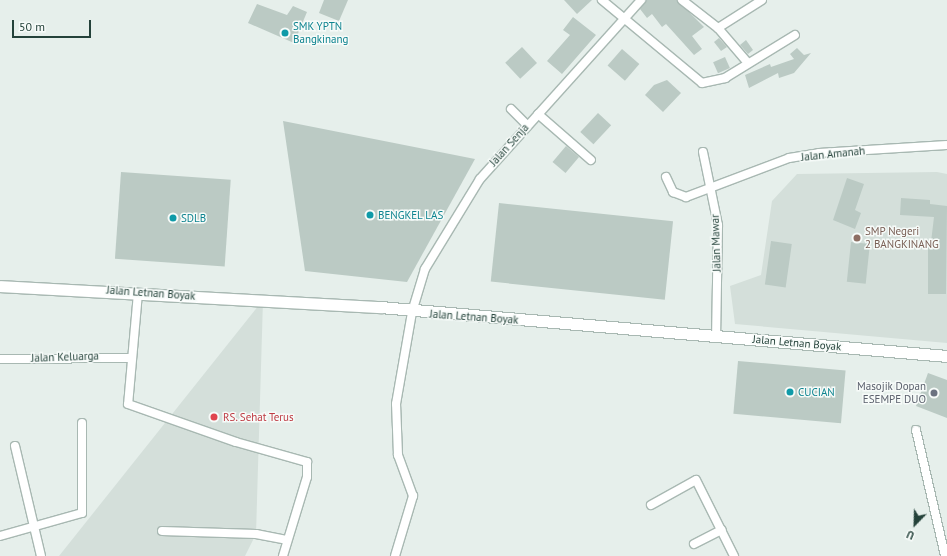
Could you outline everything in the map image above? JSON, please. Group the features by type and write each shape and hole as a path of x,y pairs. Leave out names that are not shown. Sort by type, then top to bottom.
{"street":[{"path":"602,0 702,83 725,78 747,62 795,35"},
{"name":"Jalan Senja","path":"395,556 413,496 396,443 396,404 412,312 425,269 467,197 527,125 640,0"},
{"path":"718,28 762,0"},
{"path":"687,1 718,28 747,62"},
{"path":"511,109 527,125"},
{"path":"538,114 591,160"},
{"name":"Jalan Amanah","path":"666,177 670,188 680,197 712,188 771,163 819,153 947,145"},
{"name":"Jalan Mawar","path":"703,152 712,188 718,225 716,336"},
{"name":"Jalan Letnan Boyak","path":"0,286 380,307 412,312 947,356"},
{"path":"138,293 130,358 128,404 236,442 307,462 307,477 282,556"},
{"name":"Jalan Keluarga","path":"0,359 130,358"},
{"path":"0,536 31,526 78,515 85,510 82,423"},
{"path":"916,430 946,556"},
{"path":"15,446 31,526 41,556"},
{"path":"651,505 696,480 734,556"},
{"path":"694,544 722,530"},
{"path":"162,531 256,534 286,540"}],"shaded area":[{"name":"SMP Negeri 2 BANGKINANG","path":"937,172 947,174 947,343 735,324 730,286 761,275 772,201 797,174"},
{"name":"RS. Sehat Terus","path":"263,300 256,534 245,556 59,556"}],"building":[{"path":"324,0 348,0 339,21 319,13"},
{"path":"564,0 592,0 577,14"},
{"path":"646,0 677,0 704,27 692,36 702,49 694,55 666,24 662,27 652,14 647,18 640,9"},
{"name":"SMK YPTN Bangkinang","path":"257,4 287,15 293,6 307,12 294,43 248,23"},
{"path":"573,17 596,35 562,74 547,61 570,35 563,30"},
{"path":"719,38 727,47 721,51 714,42"},
{"path":"746,40 753,50 748,54 740,45"},
{"path":"522,47 537,63 520,79 505,63"},
{"path":"797,48 804,55 811,53 794,73 779,78 778,73 749,88 745,75 770,64 771,67 794,59 790,54"},
{"path":"622,49 639,64 625,81 608,66"},
{"path":"725,57 730,68 718,73 713,62"},
{"path":"667,80 681,93 663,112 645,95 654,85"},
{"path":"598,113 611,125 593,144 580,132"},
{"name":"BENGKEL LAS","path":"283,121 475,159 407,282 305,271"},
{"path":"566,146 579,157 566,173 553,162"},
{"name":"SDLB","path":"121,172 231,180 225,266 115,259"},
{"path":"847,178 864,184 855,210 861,213 855,229 833,220"},
{"path":"901,198 930,200 930,204 947,206 946,294 928,294 928,242 931,242 934,217 900,215"},
{"path":"499,203 673,221 665,300 491,282"},
{"path":"771,241 792,244 786,287 765,285"},
{"path":"851,242 870,244 866,284 847,282"},
{"name":"CUCIAN","path":"738,361 846,370 841,423 733,414"},
{"name":"Masojik Dopan ESEMPE DUO","path":"928,373 947,380 947,418 916,406"}],"place":[{"name":"SMK YPTN Bangkinang","path":"285,33"},
{"name":"BENGKEL LAS","path":"370,215"},
{"name":"SDLB","path":"173,218"},
{"name":"SMP Negeri 2 BANGKINANG","path":"857,238"},
{"name":"CUCIAN","path":"790,392"},
{"name":"Masojik Dopan ESEMPE DUO","path":"934,393"},
{"name":"RS. Sehat Terus","path":"214,417"}]}
